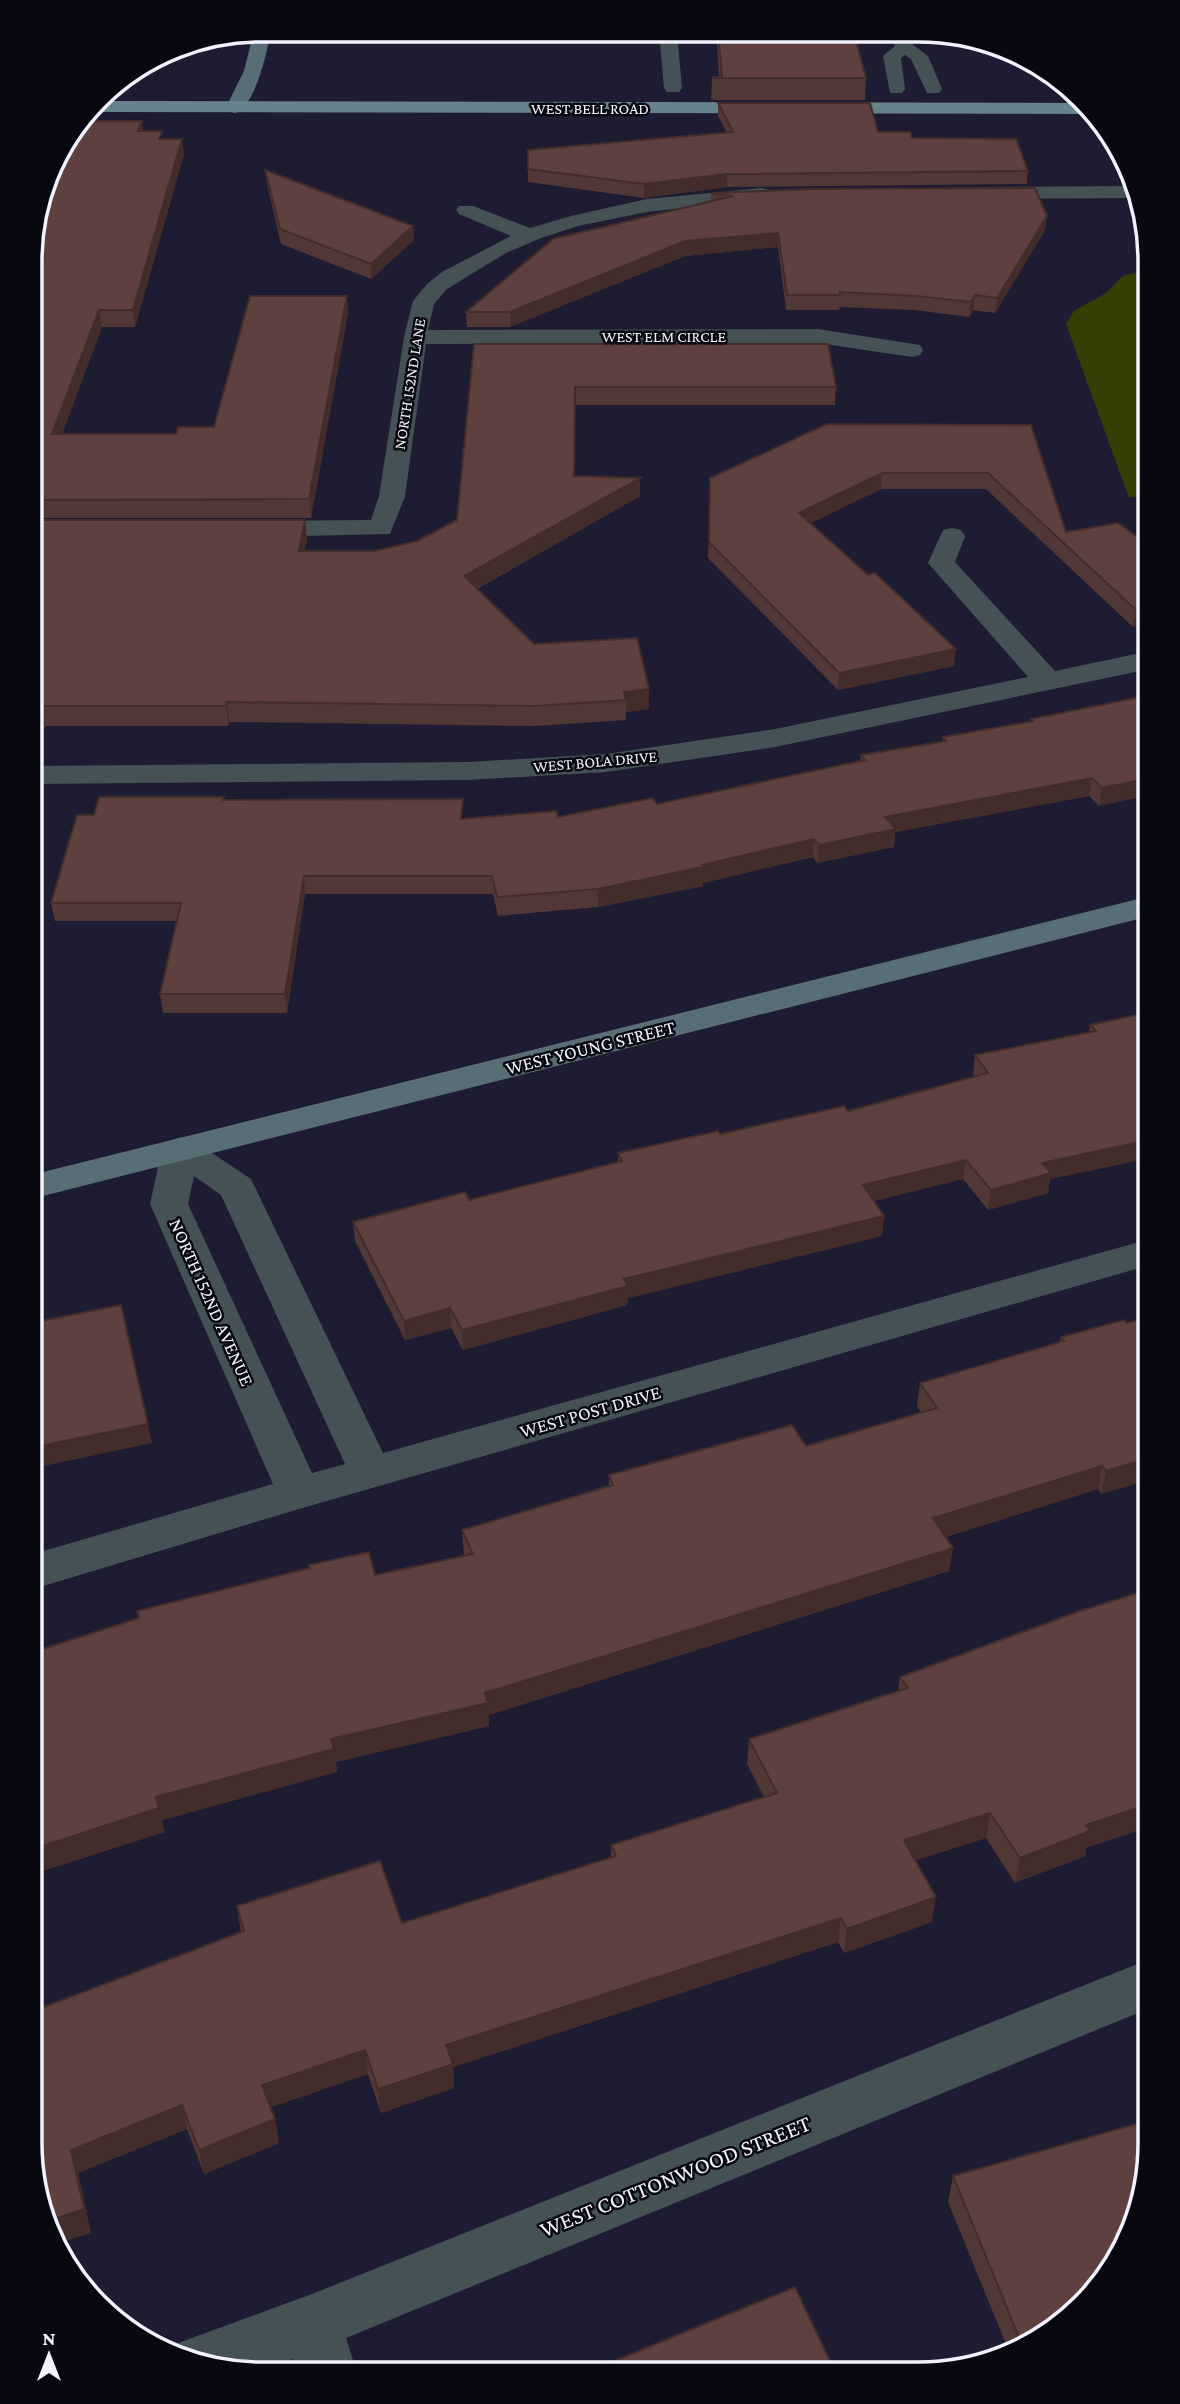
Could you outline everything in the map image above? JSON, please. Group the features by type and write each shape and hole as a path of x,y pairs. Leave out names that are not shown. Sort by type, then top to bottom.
{"main road":[{"path":"236,87 271,87"},
{"path":"890,89 940,89"},
{"name":"WEST BELL ROAD","path":"106,107 1076,109"}],"street":[{"path":"235,107 236,87 253,71 260,42"},
{"path":"669,42 673,88"},
{"path":"890,89 892,56 901,42"},
{"path":"904,42 919,55 940,89"},
{"path":"962,193 1126,192"},
{"name":"NORTH 152ND LANE","path":"227,529 381,528 392,496 415,337 427,296 451,275 479,258 528,235 593,216 682,200 786,194"},
{"path":"466,210 528,235"},
{"name":"WEST ELM CIRCLE","path":"415,337 818,336 912,350"},
{"path":"952,536 941,563 1047,680"},
{"name":"WEST BOLA DRIVE","path":"42,775 467,771 606,763 775,738 1138,662"},
{"name":"WEST YOUNG STREET","path":"42,1184 1138,909"},
{"path":"181,1149 237,1188 371,1473"},
{"name":"NORTH 152ND AVENUE","path":"181,1149 169,1204 299,1493"},
{"name":"WEST POST DRIVE","path":"42,1569 299,1493 1138,1255"},
{"name":"WEST COTTONWOOD STREET","path":"231,2360 319,2348 1138,1988"}],"green space":[{"path":"1138,273 1138,496 1129,498 1066,324 1074,311 1106,293 1124,275"}],"building":[{"path":"719,42 856,42 866,78 712,78 722,76"},
{"path":"718,103 870,103 878,132 910,132 912,138 1016,139 1028,171 727,174 644,184 528,169 528,150 733,132"},
{"path":"93,121 142,121 138,131 162,131 159,139 182,139 133,310 99,310 52,434 176,434 178,427 214,427 250,296 347,296 309,499 42,500 42,247 49,204 59,177 79,139"},
{"path":"265,170 413,226 371,264 280,229"},
{"path":"1035,188 1047,216 997,298 975,295 971,302 840,292 840,295 787,295 778,233 685,241 510,312 466,312 553,239 733,196 711,193 812,189"},
{"path":"474,344 828,344 836,387 575,387 574,476 640,478 464,576 534,644 637,638 649,689 624,692 626,700 535,706 227,702 226,706 42,706 42,520 305,520 299,551 374,551 417,541 457,520"},
{"path":"827,424 1031,425 1066,532 1118,523 1138,537 1138,610 988,473 882,473 799,513 868,575 875,573 956,649 839,673 709,542 710,478"},
{"path":"1138,697 1138,780 1102,788 1092,778 885,817 896,829 819,845 814,839 702,865 703,867 598,889 497,897 492,876 304,876 285,994 160,994 181,903 51,903 77,815 94,815 99,797 224,797 223,800 463,799 461,819 556,811 558,817 652,798 657,804 865,760 861,755 946,741 943,737 1033,721 1031,719"},
{"path":"1138,1015 1138,1142 1042,1163 1051,1173 991,1190 966,1160 863,1185 884,1216 624,1279 628,1286 462,1330 450,1308 404,1321 353,1222 465,1192 469,1200 622,1161 618,1153 718,1131 720,1134 844,1106 848,1111 988,1073 975,1055 1096,1031 1090,1025"},
{"path":"121,1305 148,1424 42,1446 42,1321"},
{"path":"1124,1320 1127,1323 1138,1320 1138,1462 1106,1471 1102,1466 933,1518 953,1548 485,1693 488,1703 331,1739 334,1749 156,1797 159,1808 42,1846 42,1649 139,1618 137,1611 310,1568 309,1565 369,1552 375,1575 473,1554 462,1530 613,1485 609,1475 792,1425 806,1446 937,1408 920,1383 1064,1341 1061,1337"},
{"path":"1138,1593 1138,1808 1086,1825 1090,1831 1020,1858 990,1813 904,1840 936,1897 847,1929 841,1918 446,2045 453,2064 378,2089 365,2050 262,2085 275,2119 199,2150 182,2105 71,2150 84,2209 56,2218 49,2200 42,2143 42,2008 244,1931 237,1906 380,1861 402,1923 616,1856 611,1845 777,1793 749,1739 908,1688 900,1677 1077,1612"},
{"path":"1138,2123 1138,2157 1134,2186 1115,2240 1101,2265 1074,2298 1041,2325 1019,2337 953,2176"},
{"path":"795,2287 830,2362 612,2362"}]}
